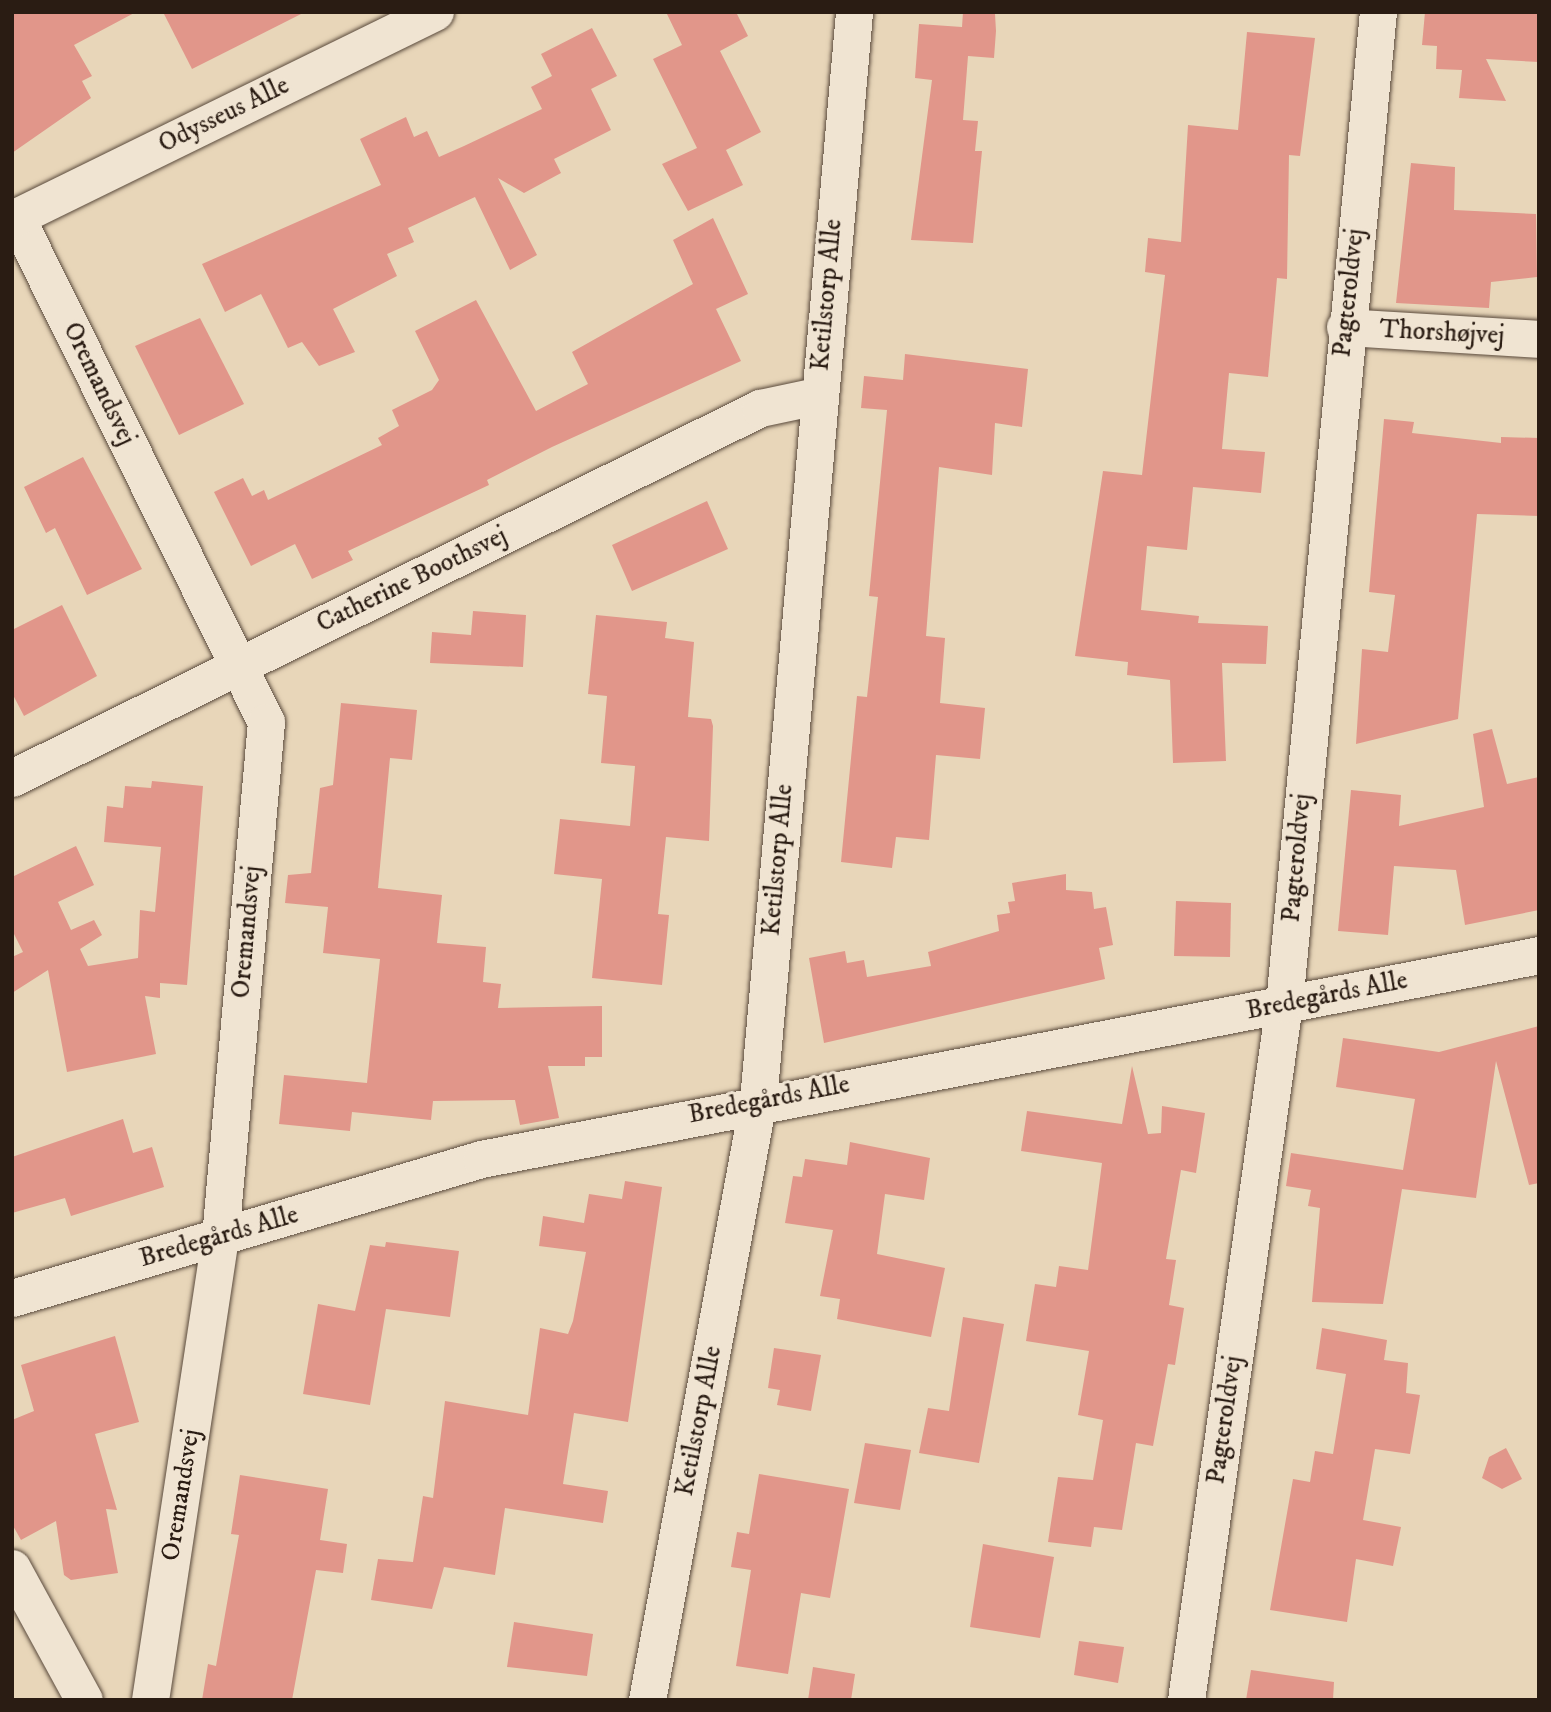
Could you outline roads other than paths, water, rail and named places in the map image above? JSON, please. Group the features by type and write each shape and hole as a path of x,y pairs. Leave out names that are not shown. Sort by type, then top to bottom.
{"street":[{"name":"Odysseus Alle","path":"14,218 435,12"},
{"name":"Ketilstorp Alle","path":"647,1700 758,1101 817,396 854,12"},
{"name":"Pagteroldvej","path":"1186,1700 1284,1004 1345,327 1378,12"},
{"name":"Oremandsvej","path":"14,218 266,722 220,1237 150,1700"},
{"name":"Thorshøjvej","path":"1345,327 1539,339"},
{"name":"Catherine Boothsvej","path":"12,778 760,408 817,396"},
{"name":"Bredegårds Alle","path":"12,1298 481,1159 758,1101 1539,955"},
{"path":"12,1568 84,1700"}]}
